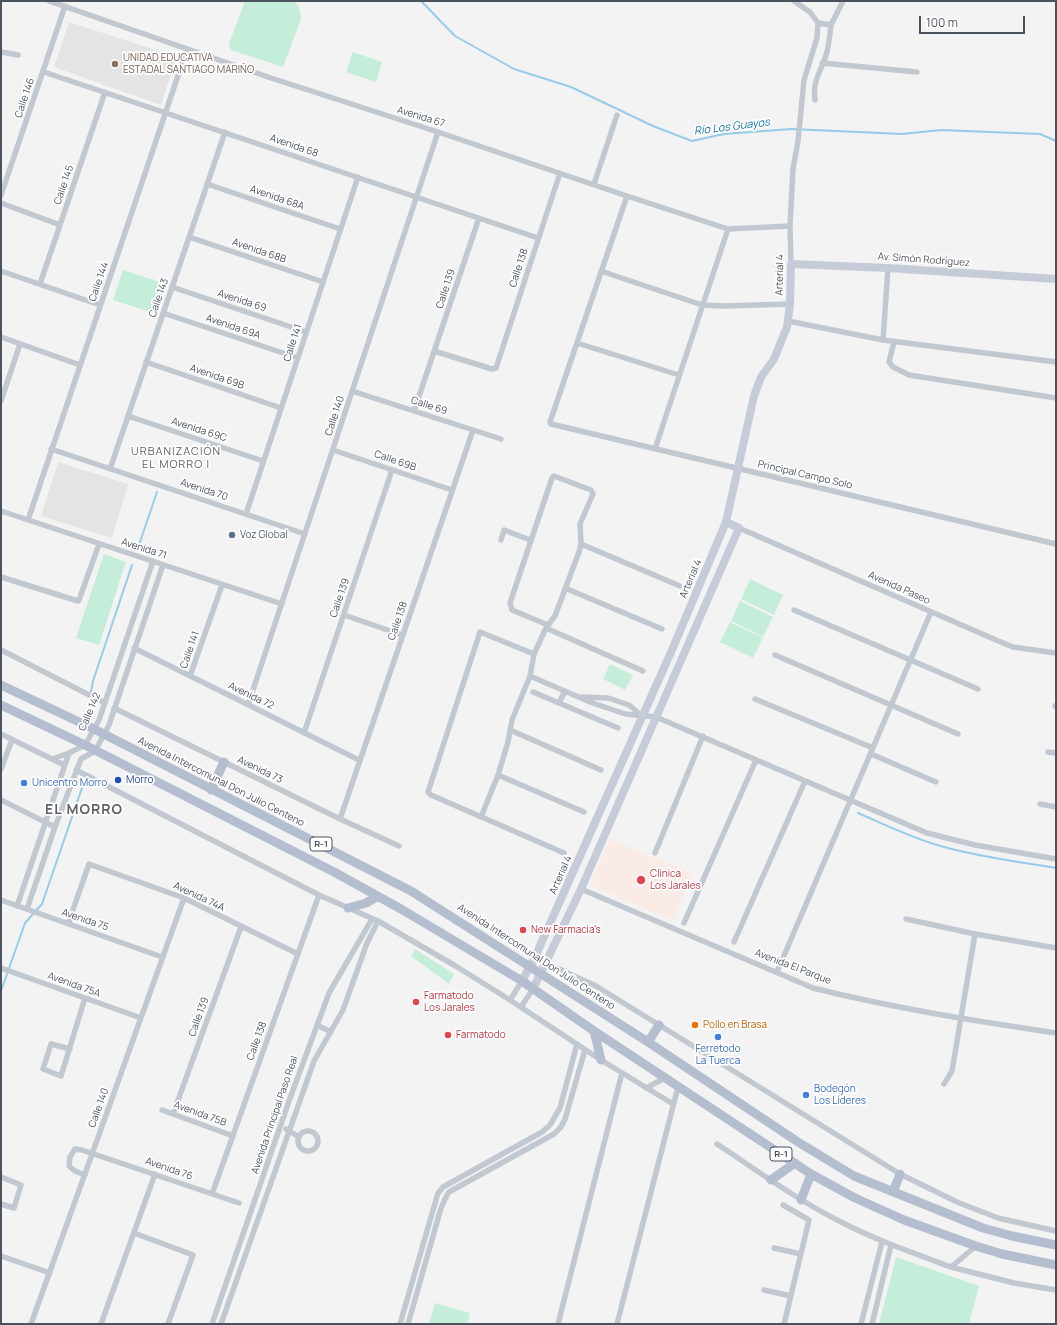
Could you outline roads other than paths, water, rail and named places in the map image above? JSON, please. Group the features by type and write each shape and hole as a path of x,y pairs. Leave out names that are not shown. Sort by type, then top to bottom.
{"main road":[{"name":"Avenida Intercomunal Don Julio Centeno","path":"1,685 94,729 211,790 411,890 648,1042 798,1142 854,1176 983,1228 1012,1236 1056,1244"},
{"name":"R-1","path":"1,705 85,745 378,896 522,981 594,1031 811,1174 855,1198 904,1220 976,1246 1002,1254 1056,1265"},
{"path":"211,790 224,762"},
{"path":"348,908 366,903 378,896"},
{"path":"648,1042 658,1024"},
{"path":"594,1031 601,1060"},
{"path":"771,1180 795,1163"},
{"path":"801,1200 811,1174"},
{"path":"893,1192 900,1174"}],"street":[{"name":"Avenida 67","path":"49,1 276,80 728,228 790,226"},
{"path":"794,1 810,12 818,23 831,25"},
{"path":"815,100 814,94 817,76 826,53 831,25 843,1"},
{"name":"Calle 146","path":"1,195 66,6"},
{"name":"Arterial 4","path":"510,1000 531,966 726,522 754,396 761,377 774,359 788,321 791,264 790,226 794,169 804,80 817,38 818,23"},
{"name":"Calle 144","path":"28,520 187,49"},
{"path":"1,52 18,56"},
{"path":"822,63 917,72"},
{"name":"Avenida 68","path":"44,72 538,238"},
{"name":"Calle 145","path":"40,284 105,92"},
{"path":"594,184 617,115"},
{"name":"Calle 143","path":"110,469 224,132"},
{"name":"Calle 140","path":"248,705 438,132"},
{"name":"Calle 138","path":"434,351 492,369 496,368 560,173"},
{"name":"Calle 141","path":"246,514 358,177"},
{"name":"Avenida 68A","path":"207,184 340,229"},
{"path":"627,196 577,343 679,375"},
{"path":"1,204 60,224"},
{"name":"Calle 139","path":"414,411 479,218"},
{"path":"655,449 728,228"},
{"name":"Avenida 68B","path":"189,237 323,282"},
{"name":"Av. Simón Rodríguez","path":"791,264 888,268 1056,279"},
{"path":"883,340 888,268"},
{"path":"1,271 100,305"},
{"path":"601,271 702,305 724,306 790,304"},
{"name":"Avenida 69","path":"172,287 306,332"},
{"name":"Avenida 69A","path":"163,312 298,358"},
{"path":"788,321 894,342 1056,362"},
{"path":"1,337 80,365"},
{"path":"894,342 889,362 909,376 1056,398"},
{"name":"Principal Campo Solo","path":"577,343 550,422 551,424 1056,544"},
{"path":"1,400 20,344"},
{"name":"Avenida 69B","path":"146,362 281,408"},
{"name":"Calle 69","path":"352,391 501,439"},
{"name":"Avenida 69C","path":"128,416 263,461"},
{"name":"Calle 138","path":"340,819 473,430"},
{"name":"Avenida 70","path":"52,449 305,534"},
{"name":"Calle 69B","path":"333,450 452,490"},
{"name":"Calle 139","path":"304,732 392,470"},
{"path":"481,817 498,775 508,742 512,720 530,676 534,654 547,627 555,616 581,544 580,524 593,494 592,491 554,476 530,540 510,603 512,610 547,627 643,671"},
{"name":"Avenida 71","path":"1,511 282,604"},
{"path":"521,1007 542,973 581,889 739,528 726,522"},
{"name":"Avenida Paseo","path":"739,528 1014,647 1056,653"},
{"path":"501,540 504,530 530,540"},
{"path":"1,577 78,601 99,544"},
{"path":"581,544 680,586"},
{"name":"Calle 142","path":"52,759 70,753 85,745 94,729 105,703 153,561"},
{"name":"Calle 142","path":"28,910 55,827 76,770 81,759 95,751 104,735 163,565"},
{"name":"Calle 141","path":"190,676 222,585"},
{"path":"565,588 662,629"},
{"path":"794,610 978,689"},
{"path":"777,972 931,612"},
{"path":"344,615 402,635"},
{"path":"534,654 482,631 480,633 428,792 431,795 564,853"},
{"name":"Avenida 72","path":"134,648 359,760"},
{"path":"1,650 105,703"},
{"path":"775,655 958,734"},
{"path":"530,676 582,697 590,702 625,714 656,717 934,835 1056,859"},
{"path":"559,703 565,691"},
{"path":"533,692 618,728"},
{"path":"582,697 608,698 615,700 629,705 642,716"},
{"path":"755,699 872,751 936,782"},
{"name":"Avenida 73","path":"114,708 340,819 399,846"},
{"path":"510,730 601,770"},
{"path":"1,734 64,765"},
{"path":"655,853 703,736"},
{"path":"1,769 12,740"},
{"path":"1048,752 1056,753"},
{"path":"17,906 62,778 64,765 70,753"},
{"path":"684,923 756,760"},
{"path":"76,770 319,895 375,920 454,965 521,1007 585,1050 673,1104"},
{"path":"498,775 584,812"},
{"path":"734,942 805,781"},
{"path":"1,800 55,827"},
{"path":"1040,804 1056,807"},
{"name":"Avenida 74A","path":"68,924 89,864 184,898 298,954"},
{"path":"568,884 581,889"},
{"name":"Avenida El Parque","path":"581,889 813,988 962,1019 1056,1034"},
{"name":"Calle 138","path":"212,1194 319,895"},
{"name":"Calle 140","path":"31,1324 184,898"},
{"name":"Avenida 75","path":"1,900 162,957"},
{"path":"906,919 975,934 1056,948"},
{"name":"Avenida Principal Paso Real","path":"212,1324 316,1025 329,993 375,920"},
{"name":"Avenida Principal Paso Real","path":"221,1324 314,1061 343,1010 375,920"},
{"name":"Calle 139","path":"173,1114 241,927"},
{"path":"944,1084 952,1071 962,1019 975,934"},
{"name":"Avenida Intercomunal Don Julio Centeno","path":"546,963 596,986 900,1174 957,1202 998,1218 1056,1231"},
{"name":"Avenida 75A","path":"2,968 141,1018"},
{"path":"70,1049 51,1044 42,1069 61,1076 70,1049 85,998"},
{"path":"316,1025 331,1032"},
{"path":"400,1324 435,1200 440,1190 542,1132 550,1125 560,1108 576,1044"},
{"path":"408,1324 441,1208 447,1195 449,1192 554,1134 561,1127 565,1119 585,1050"},
{"path":"558,1324 622,1073"},
{"path":"646,1088 665,1078"},
{"path":"617,1324 678,1087"},
{"name":"Avenida 75B","path":"162,1110 233,1136"},
{"path":"280,1127 289,1130 299,1137"},
{"path":"717,1144 801,1200 840,1222 882,1242 951,1267 1014,1283 1056,1290"},
{"name":"Avenida 76","path":"84,1175 69,1166 70,1157 75,1149 93,1153 239,1203"},
{"path":"101,1324 155,1174"},
{"path":"1,1177 22,1185 14,1208 1,1204"},
{"path":"440,1190 447,1195"},
{"path":"783,1205 809,1220 784,1324"},
{"path":"134,1233 193,1255 168,1324"},
{"path":"861,1324 882,1242"},
{"path":"872,1324 891,1245"},
{"path":"951,1267 976,1246"},
{"path":"774,1248 801,1254"},
{"path":"1,1256 50,1273"},
{"path":"764,1290 791,1296"},
{"path":"403,1312 411,1314"}],"waterway":[{"name":"Río Los Guayos","path":"421,1 455,36 514,69 571,87 653,126 692,141 724,134 791,129 902,134 941,130 1040,134 1056,141"},
{"path":"139,545 157,492"},
{"path":"91,692 93,681 132,565"},
{"path":"1,991 25,923 42,904 82,788"},
{"path":"858,813 911,836 958,851 1056,868"}],"place":[{"name":"UNIDAD EDUCATIVA ESTADAL SANTIAGO MARIÑO","path":"115,64"},
{"name":"Voz Global","path":"232,535"},
{"name":"Morro","path":"118,780"},
{"name":"Unicentro Morro","path":"24,783"},
{"name":"Clinica Los Jarales","path":"641,880"},
{"name":"New Farmacia's","path":"523,930"},
{"name":"Farmatodo Los Jarales","path":"416,1002"},
{"name":"Pollo en Brasa","path":"695,1025"},
{"name":"Farmatodo","path":"448,1035"},
{"name":"Ferretodo La Tuerca","path":"718,1037"},
{"name":"Bodegón Los Líderes","path":"806,1095"}],"district":[{"name":"URBANIZACIÓN EL MORRO I","path":"176,458"},
{"name":"EL MORRO","path":"84,810"}]}
